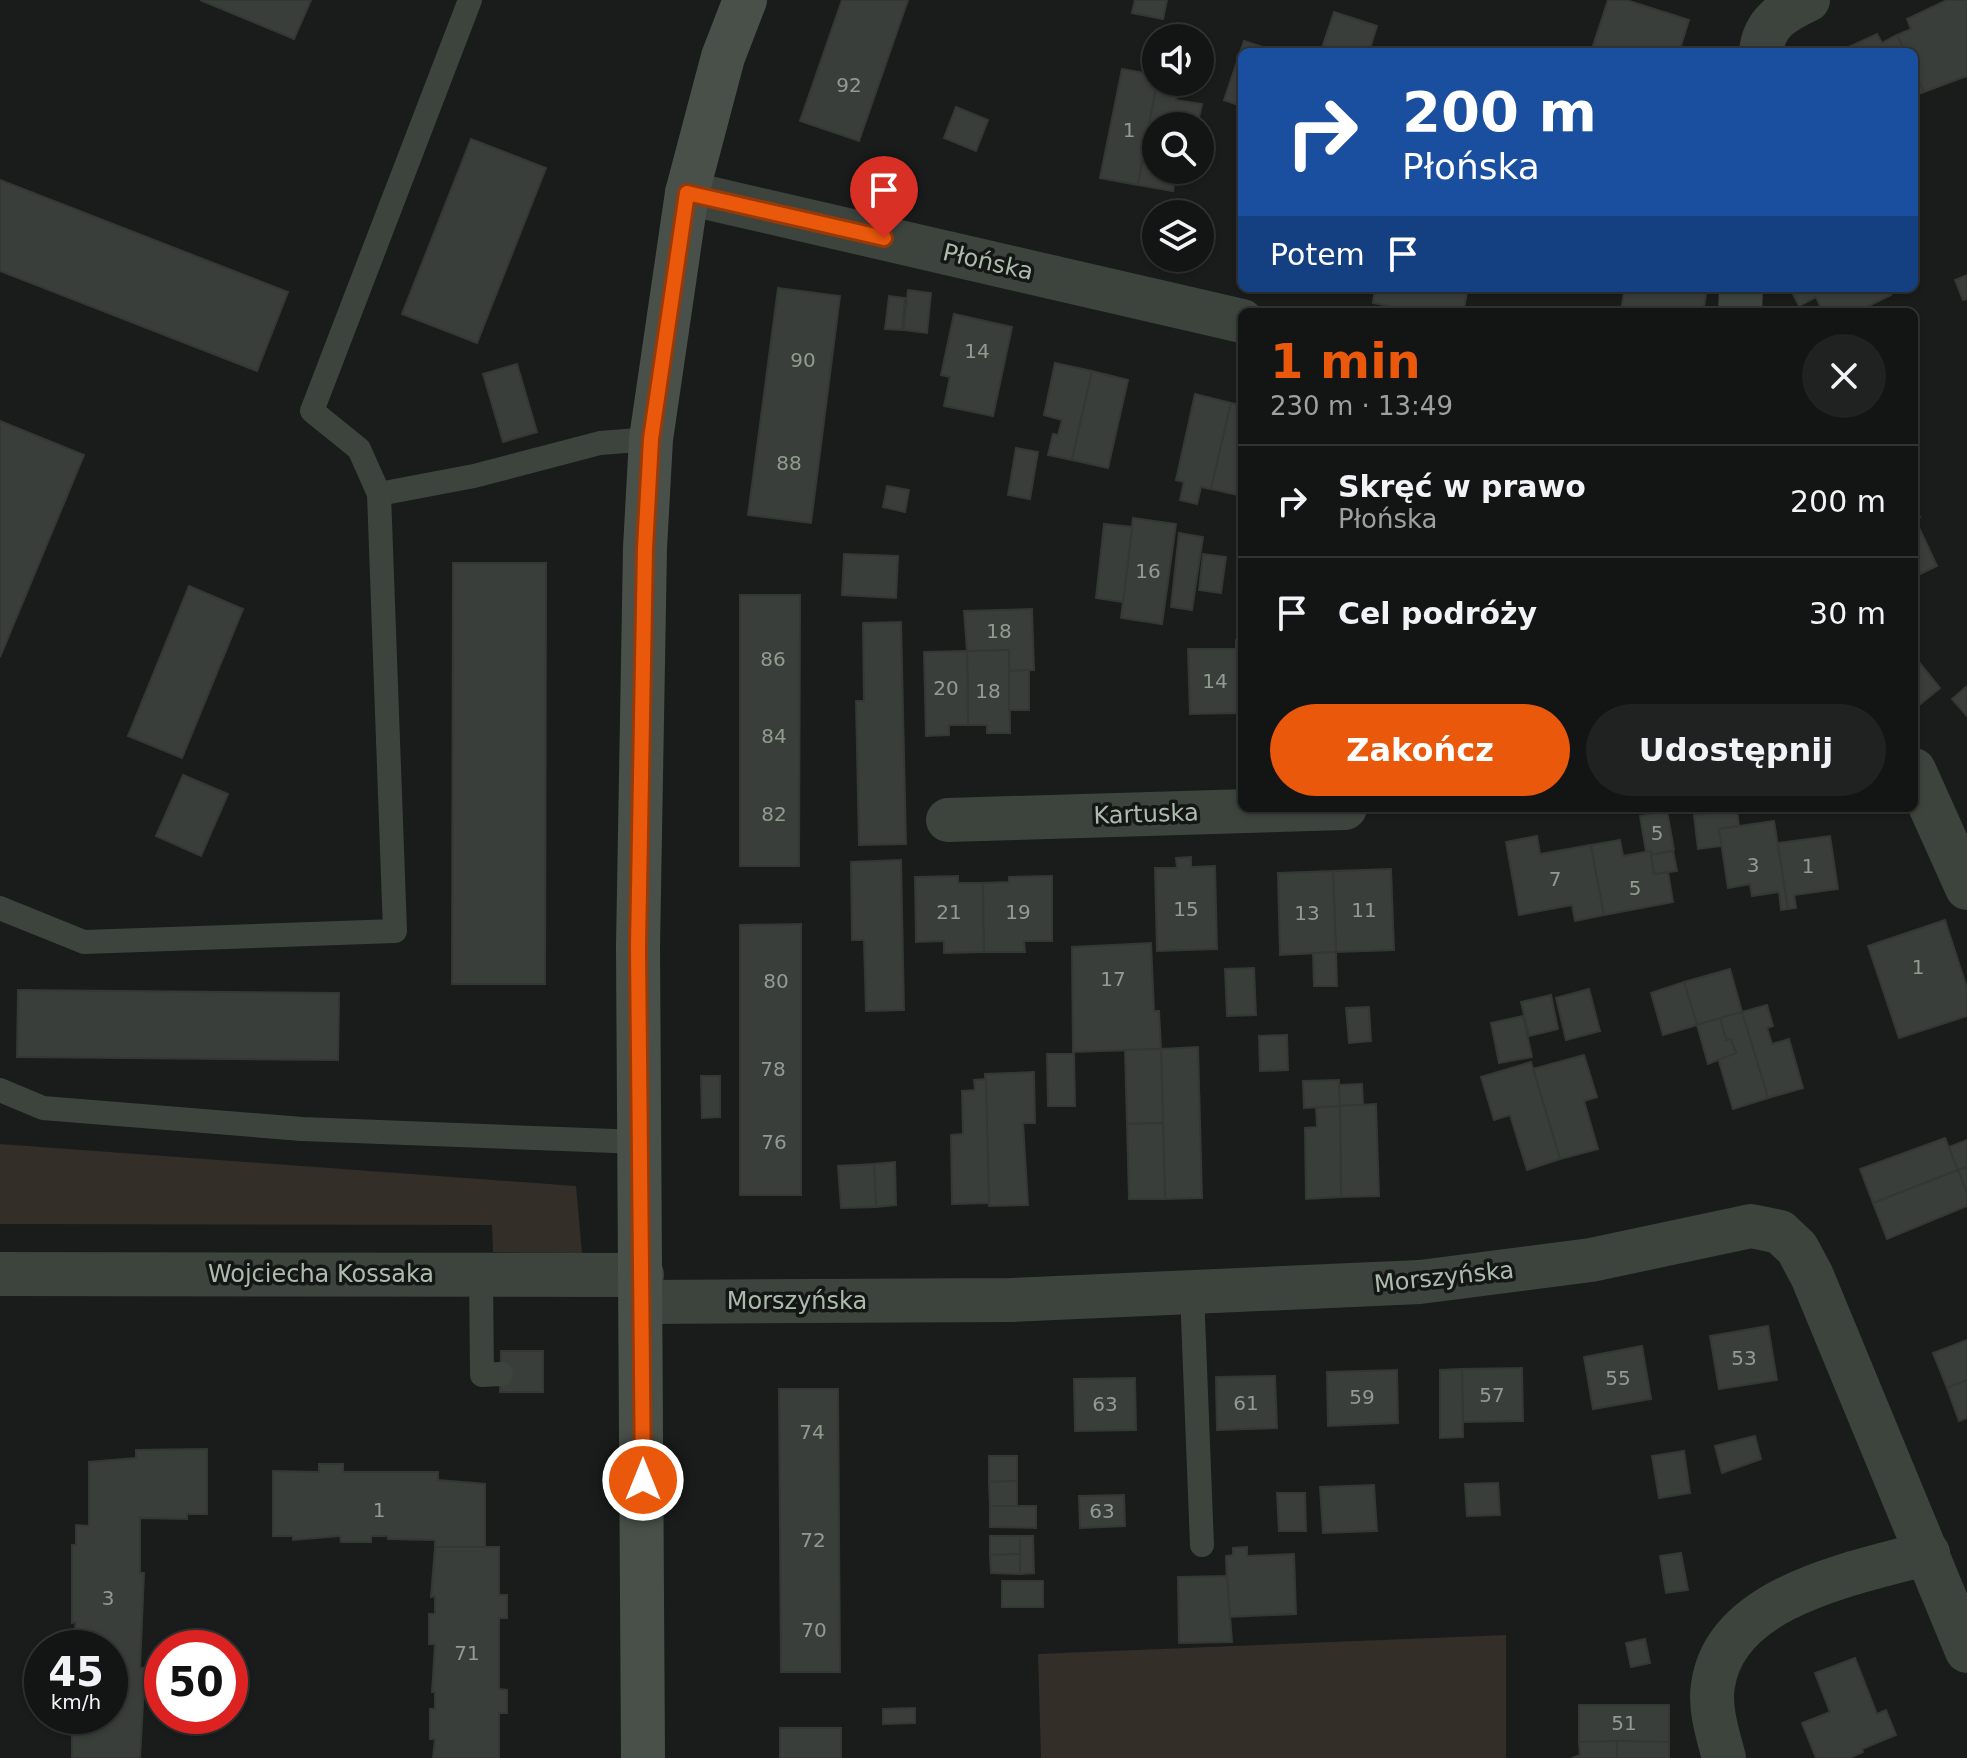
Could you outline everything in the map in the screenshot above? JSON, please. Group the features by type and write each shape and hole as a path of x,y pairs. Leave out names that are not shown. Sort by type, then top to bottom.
{"main road":[{"path":"643,1758 638,947 643,630 651,439 687,193 719,71 745,0"}],"street":[{"path":"1762,45 1781,12 1808,0"},
{"name":"Płońska","path":"687,193 1238,320"},
{"path":"1918,779 1967,888"},
{"name":"Kartuska","path":"948,820 1238,811"},
{"name":"Morszyńska","path":"642,1288 1012,1300 1420,1282 1591,1260 1751,1226 1780,1232 1797,1248 1812,1276 1967,1651"},
{"name":"Wojciecha Kossaka","path":"0,1274 481,1274 642,1288"},
{"path":"1724,1758 1712,1687 1719,1660 1755,1617 1791,1595 1928,1553"}],"lane":[{"path":"0,908 84,942 395,931 379,494 359,449 312,411 470,0"},
{"path":"379,494 474,476 600,443 651,439"},
{"path":"0,1090 43,1108 302,1129 641,1142"},
{"path":"481,1274 482,1375 501,1374"},
{"path":"1192,1292 1202,1545"}],"shaded area":[{"path":"0,1144 576,1186 582,1253 493,1252 492,1225 0,1224"},
{"path":"1506,1635 1506,1758 1041,1758 1038,1654"}],"building":[{"path":"200,0 311,0 294,39"},
{"path":"842,0 908,0 859,141 800,121"},
{"path":"1135,0 1167,0 1163,19 1132,13"},
{"path":"1608,0 1626,0 1689,20 1680,48 1592,48"},
{"path":"1947,0 1967,0 1967,76 1924,92 1918,79 1918,48 1903,48 1897,35 1911,29 1907,19"},
{"path":"1334,12 1377,26 1370,48 1322,48"},
{"path":"1877,34 1882,43 1897,35 1903,48 1847,48"},
{"path":"1244,41 1266,48 1242,48"},
{"path":"1238,59 1238,105 1224,100"},
{"path":"1122,69 1142,73 1142,96 1154,96 1151,112 1142,112 1142,163 1138,185 1100,178"},
{"path":"1918,79 1924,92 1918,94"},
{"path":"1154,96 1177,96 1176,100 1202,104 1200,112 1151,112"},
{"path":"956,107 988,120 976,151 944,138"},
{"path":"471,139 546,168 477,343 402,314"},
{"path":"1142,163 1142,184 1174,184 1173,191 1138,185"},
{"path":"0,180 288,292 257,371 0,271"},
{"path":"1967,275 1967,299 1963,300 1955,280"},
{"path":"778,288 840,296 811,523 748,515"},
{"path":"908,290 931,293 927,333 903,330"},
{"path":"1374,292 1467,292 1464,308 1401,308 1373,303"},
{"path":"1624,292 1706,292 1704,308 1621,308"},
{"path":"1792,292 1890,292 1891,295 1864,308 1821,308 1816,297 1799,306"},
{"path":"889,296 905,298 902,330 885,329"},
{"path":"954,314 1012,327 993,416 944,406 950,377 941,375"},
{"path":"1055,363 1092,371 1072,460 1048,455 1053,434 1058,435 1062,420 1044,415"},
{"path":"517,364 537,432 503,442 483,374"},
{"path":"1092,371 1128,380 1108,468 1072,460"},
{"path":"1195,394 1231,403 1211,489 1201,487 1197,504 1180,500 1184,482 1176,480"},
{"path":"1231,403 1238,404 1238,495 1211,489"},
{"path":"0,421 84,455 0,657"},
{"path":"1016,448 1038,452 1030,499 1008,495"},
{"path":"887,486 909,490 905,512 883,507"},
{"path":"1133,518 1176,524 1162,624 1121,618"},
{"path":"1104,524 1132,527 1123,602 1096,598"},
{"path":"1918,525 1937,566 1918,575"},
{"path":"1179,533 1203,537 1192,610 1171,607"},
{"path":"844,554 898,556 896,598 842,595"},
{"path":"1203,554 1226,557 1221,593 1199,590"},
{"path":"453,563 546,563 545,984 452,984"},
{"path":"189,586 243,609 182,758 128,736"},
{"path":"740,595 800,595 799,866 740,866"},
{"path":"1032,609 1034,670 1009,671 1009,650 967,651 964,611"},
{"path":"901,622 906,844 859,845 856,701 864,701 863,623"},
{"path":"1238,640 1238,737 1237,713 1190,714 1188,649 1236,649"},
{"path":"1009,650 1010,733 987,733 987,725 968,725 967,651"},
{"path":"967,651 968,725 949,725 949,735 926,736 924,652"},
{"path":"1918,661 1940,688 1918,704"},
{"path":"1029,670 1029,710 1009,710 1009,671"},
{"path":"1967,686 1967,716 1952,699"},
{"path":"183,775 228,794 201,856 156,836"},
{"path":"1667,812 1674,850 1651,855 1646,852 1640,816"},
{"path":"1737,812 1739,826 1719,829 1722,846 1698,849 1694,815"},
{"path":"1774,821 1788,909 1781,910 1779,892 1752,896 1750,884 1728,888 1719,829"},
{"path":"1537,836 1540,854 1591,845 1604,915 1575,921 1572,905 1519,915 1506,842"},
{"path":"1830,836 1838,889 1794,895 1796,908 1788,909 1778,843"},
{"path":"1620,840 1623,856 1651,851 1654,874 1668,872 1673,902 1604,915 1591,845"},
{"path":"1673,851 1677,871 1654,874 1651,855"},
{"path":"1191,857 1191,867 1215,866 1217,949 1157,951 1155,868 1177,868 1176,858"},
{"path":"901,860 904,1010 866,1011 864,940 852,940 851,862"},
{"path":"1391,869 1394,950 1336,952 1333,871"},
{"path":"1333,871 1336,952 1280,955 1278,873"},
{"path":"958,876 958,883 983,883 984,952 944,953 944,941 916,942 915,877"},
{"path":"1052,876 1052,941 1024,941 1025,952 984,952 983,883 1009,882 1009,877"},
{"path":"1945,920 1967,988 1967,1016 1899,1038 1868,946"},
{"path":"801,924 801,1195 740,1195 740,925"},
{"path":"1151,943 1154,1011 1159,1011 1161,1049 1073,1052 1072,947"},
{"path":"1336,952 1337,986 1314,986 1313,953"},
{"path":"1254,968 1256,1015 1227,1016 1225,969"},
{"path":"1730,969 1742,1012 1697,1025 1684,982"},
{"path":"1684,982 1697,1025 1663,1035 1651,993"},
{"path":"1589,989 1600,1031 1566,1040 1556,998"},
{"path":"18,990 339,993 338,1060 17,1057"},
{"path":"1551,995 1558,1029 1529,1036 1521,1002"},
{"path":"1767,1005 1773,1026 1767,1028 1772,1044 1789,1039 1803,1088 1768,1098 1742,1012"},
{"path":"1369,1007 1371,1041 1349,1043 1346,1008"},
{"path":"1742,1012 1768,1098 1733,1109 1718,1058 1736,1053 1731,1039 1726,1040 1720,1018"},
{"path":"1523,1016 1532,1057 1499,1063 1491,1023"},
{"path":"1720,1018 1726,1040 1731,1039 1736,1053 1708,1064 1697,1025"},
{"path":"1287,1035 1288,1070 1260,1071 1259,1036"},
{"path":"1198,1047 1202,1198 1165,1199 1161,1049"},
{"path":"1161,1049 1163,1123 1127,1124 1125,1050"},
{"path":"1047,1054 1074,1054 1075,1106 1048,1106"},
{"path":"1584,1055 1597,1097 1584,1101 1598,1149 1560,1159 1533,1069"},
{"path":"1531,1062 1560,1159 1527,1170 1510,1115 1494,1120 1481,1077"},
{"path":"1034,1072 1035,1123 1023,1123 1028,1205 989,1206 985,1074"},
{"path":"701,1076 720,1076 720,1117 702,1118"},
{"path":"986,1079 989,1203 952,1204 951,1135 963,1134 962,1091 975,1090 974,1080"},
{"path":"1339,1080 1340,1106 1304,1108 1303,1081"},
{"path":"1362,1084 1363,1105 1340,1106 1339,1085"},
{"path":"1376,1104 1379,1196 1341,1197 1340,1106"},
{"path":"1340,1106 1341,1197 1306,1199 1305,1128 1317,1127 1316,1108"},
{"path":"1163,1123 1165,1199 1129,1199 1127,1124"},
{"path":"1945,1138 1958,1170 1873,1203 1860,1169"},
{"path":"1967,1140 1967,1167 1958,1170 1949,1147"},
{"path":"895,1162 896,1205 876,1207 874,1164"},
{"path":"874,1164 876,1207 841,1208 838,1166"},
{"path":"1967,1167 1967,1193 1958,1170"},
{"path":"1958,1170 1967,1194 1967,1206 1887,1239 1873,1203"},
{"path":"1768,1326 1777,1380 1719,1389 1710,1336"},
{"path":"1967,1340 1967,1380 1947,1388 1933,1353"},
{"path":"1642,1346 1651,1399 1593,1409 1584,1357"},
{"path":"501,1351 543,1351 543,1392 500,1392"},
{"path":"1522,1368 1523,1421 1463,1422 1462,1369"},
{"path":"1462,1369 1463,1437 1440,1438 1440,1370"},
{"path":"1397,1370 1398,1423 1328,1426 1327,1372"},
{"path":"1275,1376 1277,1428 1217,1430 1216,1377"},
{"path":"1135,1378 1136,1430 1075,1431 1074,1379"},
{"path":"1967,1380 1967,1418 1959,1421 1947,1388"},
{"path":"779,1389 838,1389 840,1672 781,1672"},
{"path":"1755,1436 1761,1459 1722,1473 1715,1446"},
{"path":"207,1449 207,1514 187,1514 187,1519 140,1518 140,1573 144,1573 140,1668 144,1668 144,1686 140,1758 72,1758 72,1735 128,1734 128,1630 75,1630 76,1622 72,1623 72,1545 76,1545 76,1525 89,1526 89,1462 136,1458 136,1450"},
{"path":"1684,1451 1690,1493 1659,1498 1652,1456"},
{"path":"989,1456 1017,1456 1017,1481 989,1482"},
{"path":"319,1464 343,1464 343,1472 438,1472 438,1480 485,1484 485,1547 435,1547 435,1540 388,1539 388,1536 371,1536 371,1542 341,1542 340,1536 293,1540 293,1536 273,1536 273,1471 319,1472"},
{"path":"1017,1481 1017,1506 990,1506 989,1482"},
{"path":"1498,1483 1500,1515 1467,1516 1465,1484"},
{"path":"1374,1485 1377,1531 1323,1533 1320,1487"},
{"path":"1277,1493 1305,1493 1306,1531 1279,1531"},
{"path":"1124,1495 1125,1526 1080,1528 1079,1496"},
{"path":"990,1506 1036,1506 1036,1528 990,1527"},
{"path":"990,1536 1020,1536 1020,1554 990,1555"},
{"path":"1020,1536 1033,1536 1034,1573 1020,1574"},
{"path":"435,1547 499,1547 499,1595 507,1595 507,1618 499,1618 499,1689 507,1690 507,1713 499,1713 499,1758 433,1758 435,1739 430,1739 430,1709 435,1709 435,1692 432,1692 435,1644 429,1644 429,1614 435,1614 435,1596 431,1597"},
{"path":"1247,1547 1247,1556 1294,1554 1296,1614 1228,1617 1226,1556 1233,1555 1233,1548"},
{"path":"1681,1553 1688,1590 1666,1593 1660,1556"},
{"path":"1020,1554 1020,1574 991,1573 990,1555"},
{"path":"1227,1576 1232,1642 1179,1643 1178,1577"},
{"path":"1002,1581 1043,1581 1043,1607 1002,1607"},
{"path":"1645,1639 1650,1663 1631,1667 1626,1643"},
{"path":"1855,1658 1877,1714 1886,1710 1896,1735 1862,1749 1863,1752 1850,1758 1816,1758 1802,1723 1830,1712 1815,1673"},
{"path":"1579,1705 1669,1705 1669,1742 1579,1742"},
{"path":"915,1708 915,1723 883,1724 883,1709"},
{"path":"780,1728 841,1728 841,1758 780,1758"},
{"path":"1617,1741 1669,1742 1669,1758 1617,1758"},
{"path":"1617,1741 1617,1758 1572,1758 1580,1755 1579,1742"}],"route":[{"path":"643,1480 638,947 645,548 651,439 687,193 884,238"}]}
